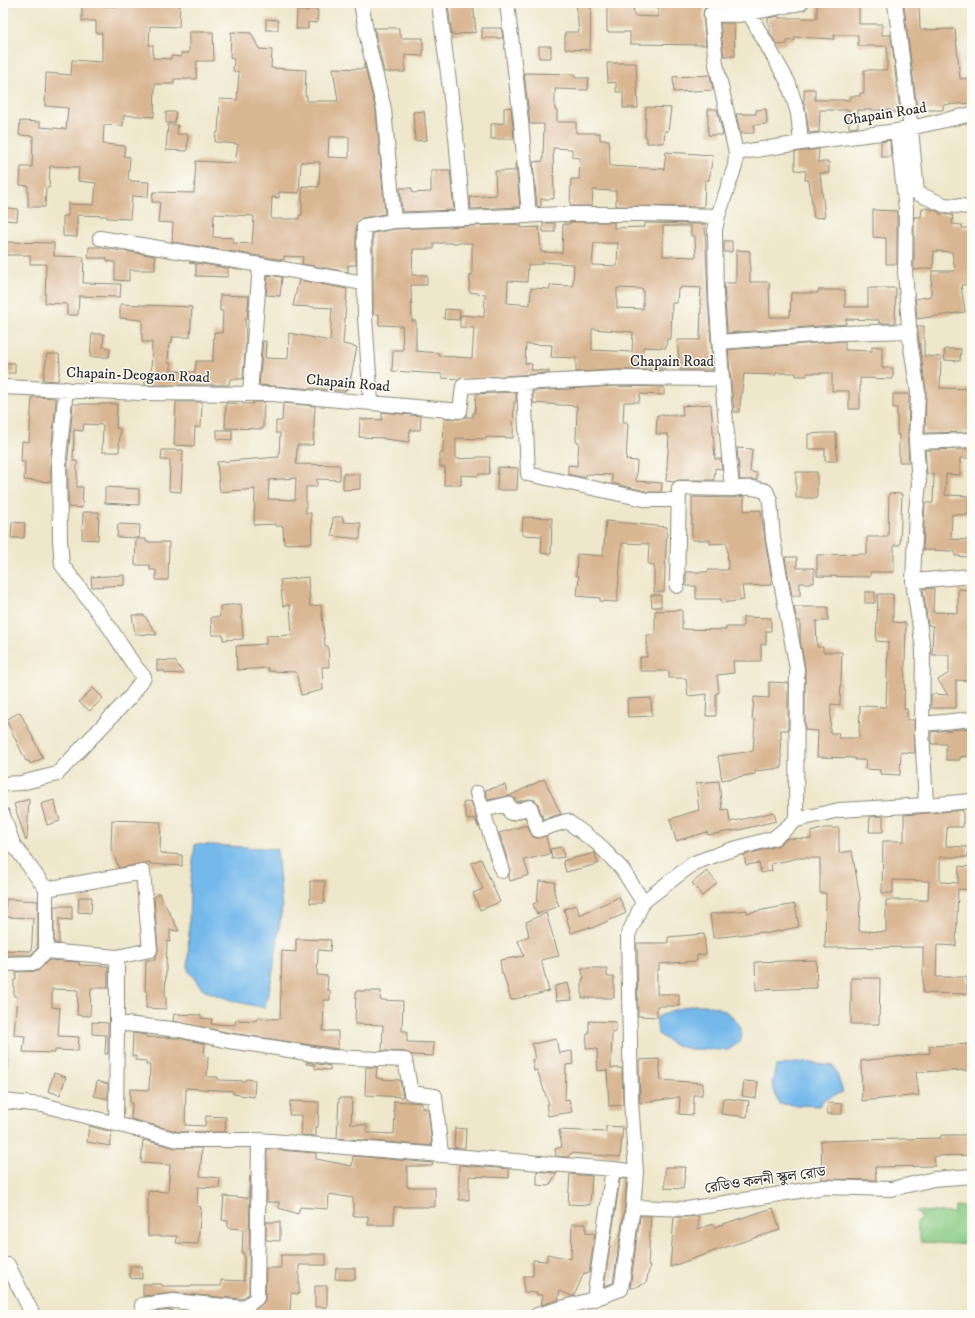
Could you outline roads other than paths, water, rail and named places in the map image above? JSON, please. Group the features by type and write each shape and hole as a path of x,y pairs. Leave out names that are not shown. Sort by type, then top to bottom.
{"street":[{"path":"361,3 368,47 384,109 394,221"},
{"path":"438,3 456,136 464,218"},
{"path":"507,3 521,121 529,216"},
{"path":"736,154 716,64 711,14 739,15 801,3"},
{"path":"895,3 911,128 917,193 944,205 972,207"},
{"path":"749,13 788,82 798,113 801,143"},
{"name":"Chapain Road","path":"272,394 460,411 463,386 618,378 722,379 716,296 715,230 734,166 736,154 801,143 897,131 972,114"},
{"path":"897,131 906,209 905,271 911,352 918,392 916,442 919,484 916,511 914,582 923,649 922,724 926,806"},
{"path":"371,402 365,318 364,226 394,221 529,216 640,214 718,216"},
{"path":"100,238 364,283"},
{"path":"250,394 260,265"},
{"path":"719,342 842,333 910,332"},
{"path":"722,379 732,489"},
{"path":"524,383 528,474 648,500 679,500"},
{"name":"Chapain-Deogaon Road","path":"3,387 141,393 272,394"},
{"path":"3,784 21,782 57,774 132,695 144,677 134,665 106,622 62,565 60,540 59,457 66,390"},
{"path":"916,442 972,440"},
{"path":"677,586 679,488 732,489 750,487 766,490 770,500 773,539 797,669 796,820"},
{"path":"914,582 972,576"},
{"path":"922,724 972,719"},
{"path":"478,792 502,871"},
{"path":"537,1315 594,1299 621,1289 633,1207 636,1172 631,1101 628,936 643,902 694,863 727,851 774,838 796,820 839,810 926,806 972,801"},
{"path":"483,810 508,804 511,813 530,807 538,830 567,821 597,843 622,869 643,902"},
{"path":"3,815 13,844 46,889 46,951 34,963 3,964"},
{"path":"46,889 143,872 150,950 116,957 46,951"},
{"path":"116,957 116,1124"},
{"path":"117,1023 180,1030 229,1041 330,1057 405,1060 411,1093 435,1096 441,1154"},
{"path":"3,1101 43,1106 178,1140 259,1140 441,1154 636,1172"},
{"path":"141,1312 174,1301 244,1308 257,1298 259,1140"},
{"path":"594,1299 613,1169"},
{"name":"রেডিও কলনী স্কুল রোড","path":"633,1207 687,1209 824,1187 891,1189 934,1179 972,1176"},
{"path":"8,1265 33,1315"}],"water":[{"path":"195,844 277,849 282,908 273,972 265,1008 233,1001 203,990 188,970 190,887"},
{"path":"694,1005 716,1007 725,1011 734,1018 742,1035 740,1042 728,1050 689,1049 673,1044 658,1034 656,1018 670,1011"},
{"path":"3,1026 8,1026 7,1063 3,1080"},
{"path":"804,1062 834,1066 843,1092 824,1099 819,1106 779,1104 772,1084 776,1066"}]}
